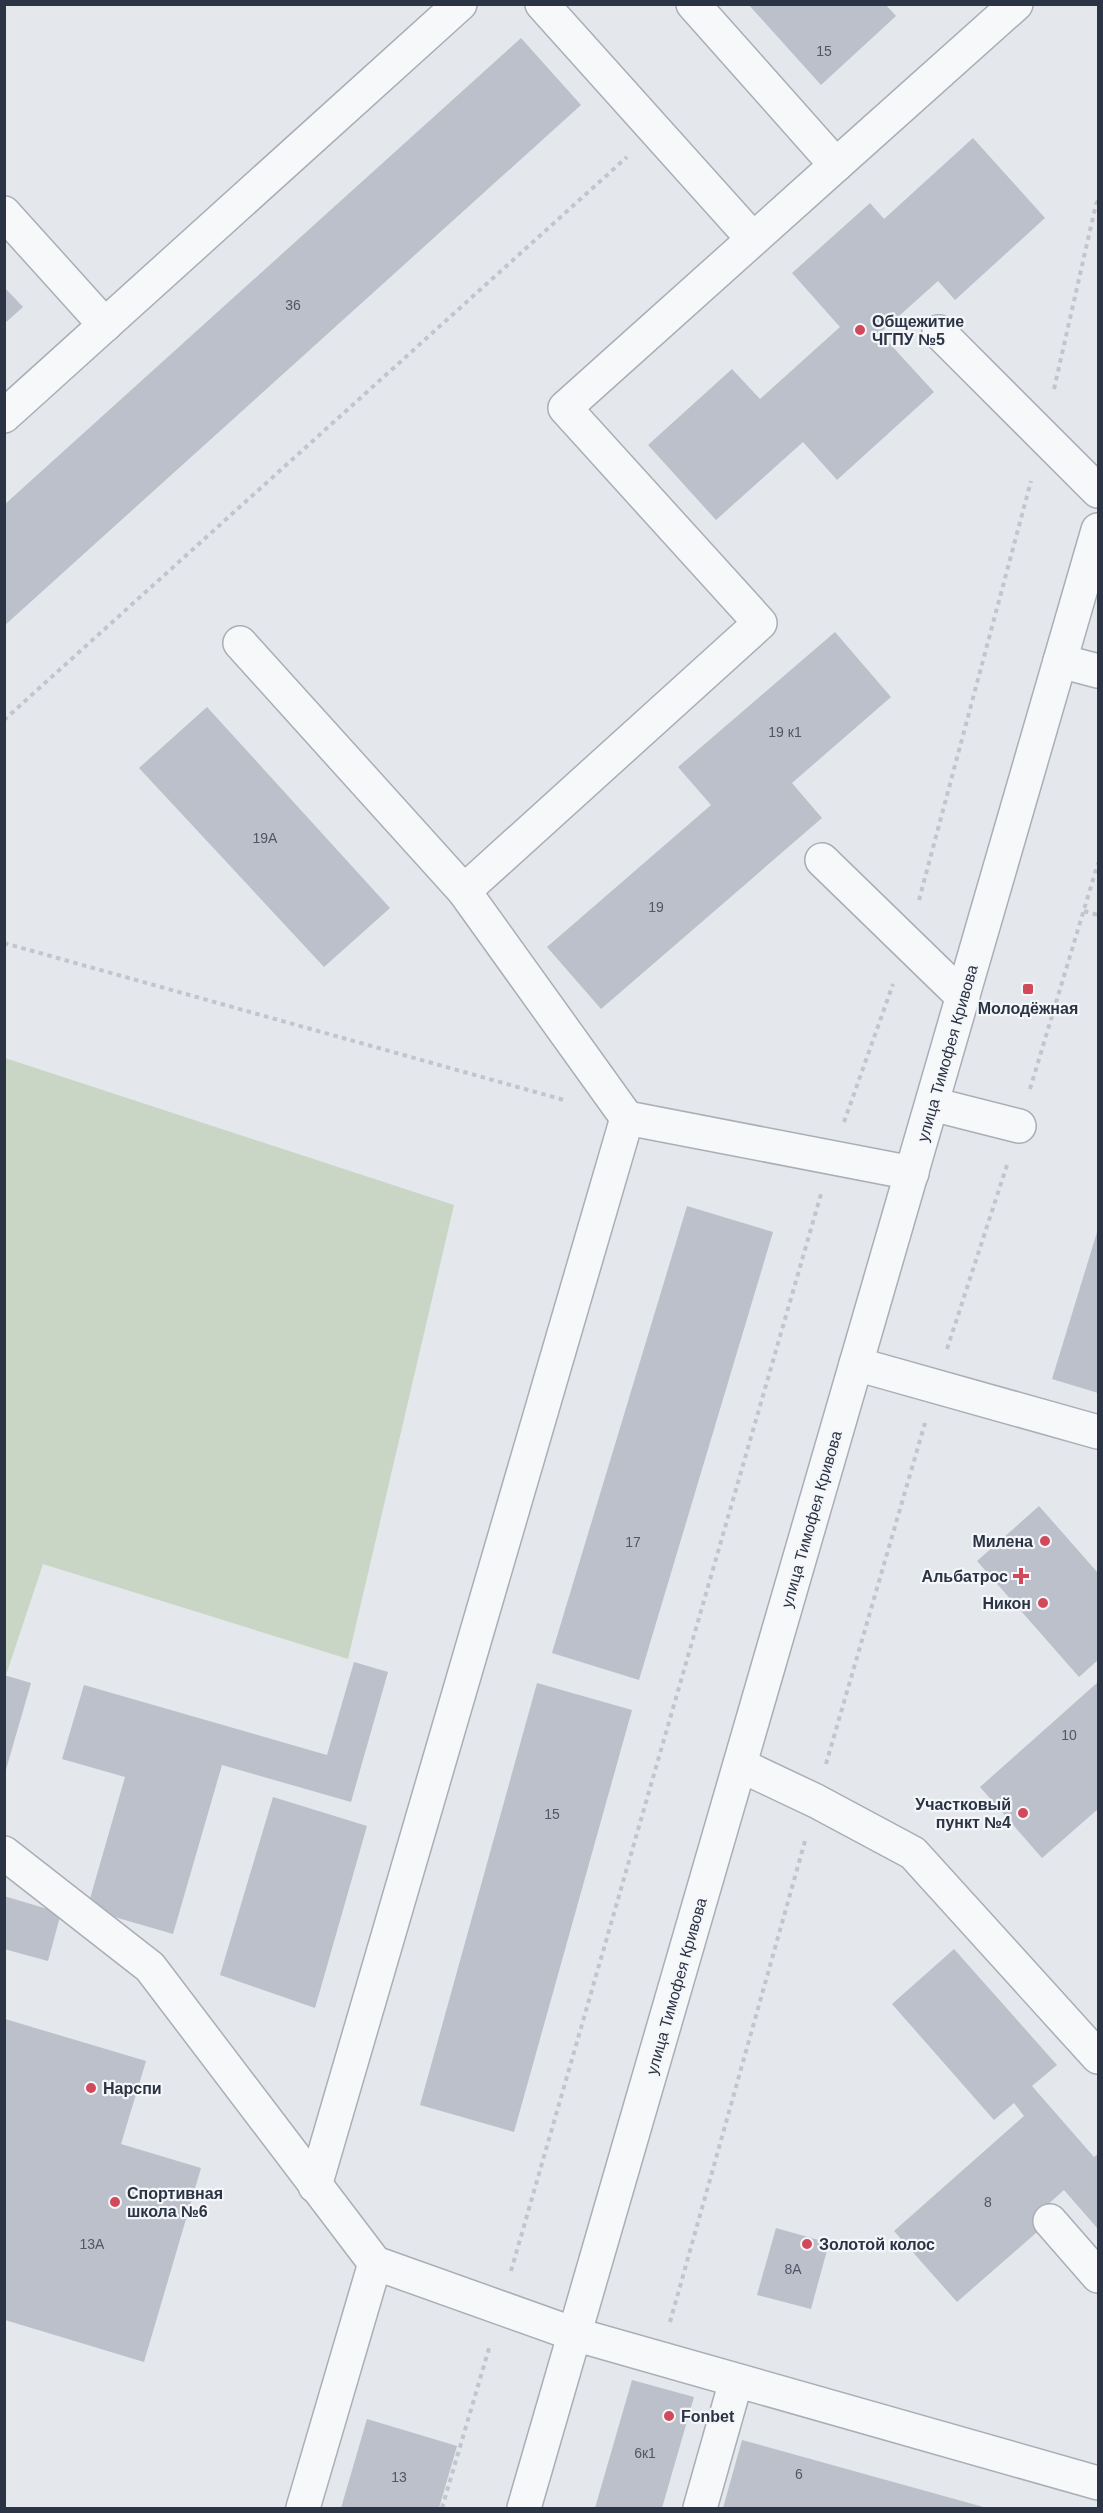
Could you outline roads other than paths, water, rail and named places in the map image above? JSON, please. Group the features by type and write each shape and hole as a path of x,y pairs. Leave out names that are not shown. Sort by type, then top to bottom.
{"street":[{"path":"4,416 460,4"},
{"path":"542,4 753,239"},
{"path":"693,4 836,165"},
{"path":"464,891 760,623 565,408 1016,4"},
{"path":"4,213 105,325"},
{"path":"939,332 1098,491"},
{"name":"улица Тимофея Кривова","path":"524,2508 1098,530"},
{"path":"240,643 464,891 627,1118 912,1173"},
{"path":"1060,661 1098,671"},
{"path":"822,860 963,997"},
{"path":"932,1104 1019,1126"},
{"path":"315,2186 627,1118"},
{"path":"856,1364 1098,1432"},
{"path":"740,1765 816,1801 913,1853 1098,2057"},
{"path":"4,1853 150,1967 375,2263 574,2334 1098,2483"},
{"path":"1050,2221 1098,2276"},
{"path":"303,2508 375,2263"},
{"path":"700,2508 736,2380"}],"place":[{"name":"Общежитие ЧГПУ №5","path":"860,330"},
{"name":"Молодёжная","path":"1028,989"},
{"name":"Милена","path":"1045,1541"},
{"name":"Альбатрос","path":"1021,1576"},
{"name":"Никон","path":"1043,1603"},
{"name":"Участковый пункт №4","path":"1023,1813"},
{"name":"Нарспи","path":"91,2088"},
{"name":"Спортивная школа №6","path":"115,2202"},
{"name":"Золотой колос","path":"807,2244"},
{"name":"Fonbet","path":"669,2416"}]}
